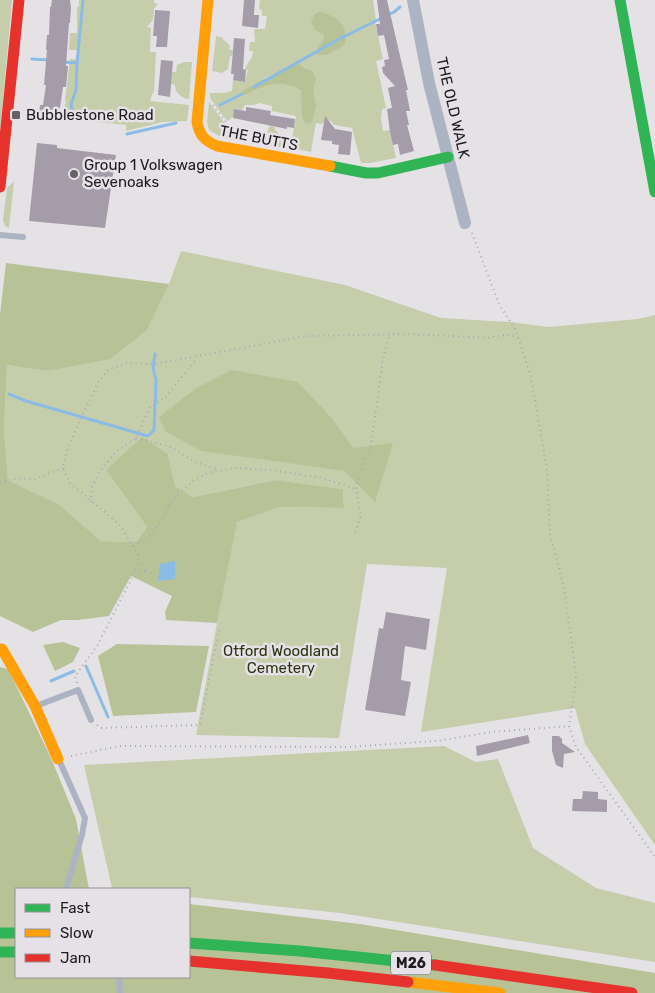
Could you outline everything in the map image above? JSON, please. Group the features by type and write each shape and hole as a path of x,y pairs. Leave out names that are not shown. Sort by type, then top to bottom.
{"main road":[{"path":"0,187 19,0"},
{"name":"THE BUTTS","path":"208,0 197,122 200,134 209,143 366,173 376,173 448,157"},
{"path":"620,0 655,192"},
{"path":"0,648 35,706 58,759"},
{"path":"0,933 15,933"},
{"name":"M26","path":"190,942 401,962 632,993"},
{"path":"0,952 15,952"},
{"name":"M26","path":"190,961 328,973 500,993"}],"street":[{"name":"THE OLD WALK","path":"413,0 429,83 465,223"}],"lane":[{"path":"0,235 22,237"},
{"path":"35,706 78,690 92,720"},
{"path":"58,759 85,818 66,888"},
{"path":"119,978 120,993"}],"path":[{"path":"208,99 240,141"},
{"path":"465,223 471,231 499,304 518,336 530,370 546,460 550,534 565,595 574,661 576,680 569,726 576,747 655,856"},
{"path":"78,690 75,676 96,646 130,582 139,556 119,524 70,483 63,468 67,450 80,420 98,382 108,369 128,363 155,364 198,357 306,336 410,334 488,338 504,335 518,336"},
{"path":"355,532 361,516 356,489 364,460 370,453 388,335"},
{"path":"91,502 92,488 99,472 116,452 136,438 150,407 166,397 198,357"},
{"path":"136,438 169,446 195,462 221,471"},
{"path":"0,483 18,478 35,479 63,468"},
{"path":"132,546 149,536 159,524 172,500 194,480 208,473 234,468 272,470 322,478 356,489"},
{"path":"138,562 146,571"},
{"path":"134,571 153,573"},
{"path":"92,720 102,728 200,725 219,630"},
{"path":"58,759 120,746 346,746 436,741 492,732 569,726"}],"green space":[{"path":"0,0 12,0 0,134"},
{"path":"79,0 154,0 154,3 157,3 154,8 153,20 147,27 151,28 150,52 156,52 154,90 150,101 189,105 187,121 163,122 126,131 126,125 61,118 62,110 66,103 70,59 77,59 77,50 69,50 70,33 77,33 77,7 79,6"},
{"path":"260,0 373,0 375,22 383,59 376,61 386,108 382,109 381,119 383,131 390,130 396,158 361,163 352,128 334,125 331,121 326,120 322,124 316,123 311,152 292,148 290,150 296,116 272,111 272,106 259,103 245,105 242,110 235,109 233,117 227,121 210,98 210,93 232,91 233,80 245,82 248,70 245,70 253,54 253,51 249,51 250,42 255,42 254,29 265,29 267,16 262,16 262,10 259,9","holes":["292,65 295,79 259,87 265,78"]},
{"path":"320,11 337,19 345,31 345,45 326,55 317,55 317,50 324,39 323,34 315,30 311,22 314,15"},
{"path":"216,36 221,37 230,46 229,50 233,50 228,69 222,73 212,71"},
{"path":"298,61 302,67 312,71 316,78 313,91 316,106 312,122 306,124 302,117 301,90 286,85 273,84 245,95 242,91"},
{"path":"184,62 192,62 189,99 179,95 175,85 171,84 172,72 176,72 177,65"},
{"path":"209,102 237,140 221,137 209,130 207,122"},
{"path":"269,126 275,127 275,130 286,140 285,148 265,145"},
{"path":"14,182 9,228 5,226 3,220 7,188"},
{"name":"Otford Woodland Cemetery","path":"181,251 345,285 441,318 511,322 548,327 638,319 655,315 655,845 585,744 575,708 421,732 447,568 367,564 339,738 196,735 236,522 280,507 344,508 343,489 274,480 193,497 175,486 168,454 106,470 147,527 136,542 101,541 60,505 8,480 4,429 7,365 47,371 147,329 169,284","holes":["298,382 331,417 354,448 375,501 344,471"]},
{"path":"6,263 169,284 147,330 110,359 47,371 7,365 4,429 8,480 60,505 101,541 136,542 147,527 106,470 142,437 168,454 175,486 193,497 275,480 343,489 344,508 280,507 237,522 217,623 166,620 165,612 172,596 131,576 109,616 61,620 33,632 0,616 0,315"},
{"path":"231,370 298,382 331,417 354,448 393,443 375,502 344,471 202,451 166,432 159,417 195,389"},
{"path":"63,642 80,648 73,662 55,671 43,645"},
{"path":"117,644 209,646 196,712 113,716 98,656"},
{"path":"0,667 8,669 51,758 76,819 89,888 15,888 15,978 190,978 190,904 360,924 655,973 655,993 0,993"},
{"path":"444,746 476,762 498,759 533,848 596,888 655,903 655,962 340,913 190,897 190,888 112,888 84,765"}],"water":[{"path":"175,561 175,579 158,581 160,564"}],"building":[{"path":"52,0 70,0 71,8 66,87 63,87 60,108 54,107 53,116 39,114 40,105 43,105 46,85 44,85 47,35 49,35"},
{"path":"244,0 255,0 254,15 259,15 258,28 242,26"},
{"path":"377,0 387,0 408,90 406,90 410,111 406,111 409,125 407,125 414,151 400,155 398,144 393,145 390,132 387,109 392,108 388,88 395,86 383,73 384,60 389,59 384,35 378,36 376,24 380,24"},
{"path":"155,10 170,11 167,47 156,47 157,36 153,36"},
{"path":"234,38 245,39 243,69 246,70 245,82 233,80 234,74 231,74"},
{"path":"161,60 173,61 170,97 158,95"},
{"path":"246,107 271,111 270,115 295,119 294,128 287,127 287,129 233,118 234,109 246,111"},
{"path":"325,116 335,129 352,132 350,155 338,154 339,145 332,144 332,141 321,140"},
{"name":"Group 1 Volkswagen Sevenoaks","path":"37,143 57,145 57,148 116,155 105,228 29,221"},
{"path":"386,612 430,619 426,650 405,646 401,680 411,682 405,716 365,710 379,628 383,629"},
{"path":"528,735 530,743 477,756 476,746"},
{"path":"552,736 559,736 562,739 562,743 575,752 564,754 563,768 556,765 552,751"},
{"path":"583,791 598,792 598,799 607,800 607,812 572,811 573,799 582,799"}],"waterway":[{"path":"73,117 71,104 76,90 83,0"},
{"path":"254,87 339,39 394,12 400,7"},
{"path":"32,59 49,60"},
{"path":"62,62 77,63"},
{"path":"220,105 242,94"},
{"path":"127,134 176,123"},
{"path":"9,394 26,401 148,436 154,430 156,380 153,368 155,354"},
{"path":"86,666 108,717"},
{"path":"51,681 74,671"}],"traffic: fast":[{"path":"620,0 655,192"},
{"path":"330,166 366,173 378,173 448,157"},
{"path":"0,933 15,933"},
{"path":"190,943 300,951 435,965"},
{"path":"0,952 15,952"}],"traffic: slow":[{"path":"208,0 197,122 203,137 217,146 330,166"},
{"path":"0,649 2,649 35,706 58,759"},
{"path":"408,982 500,993"}],"traffic: jam":[{"path":"0,187 19,0"},
{"path":"190,961 408,982"},
{"path":"435,965 632,993"}],"place":[{"name":"Bubblestone Road","path":"16,115"},
{"name":"Group 1 Volkswagen Sevenoaks","path":"74,174"}]}
